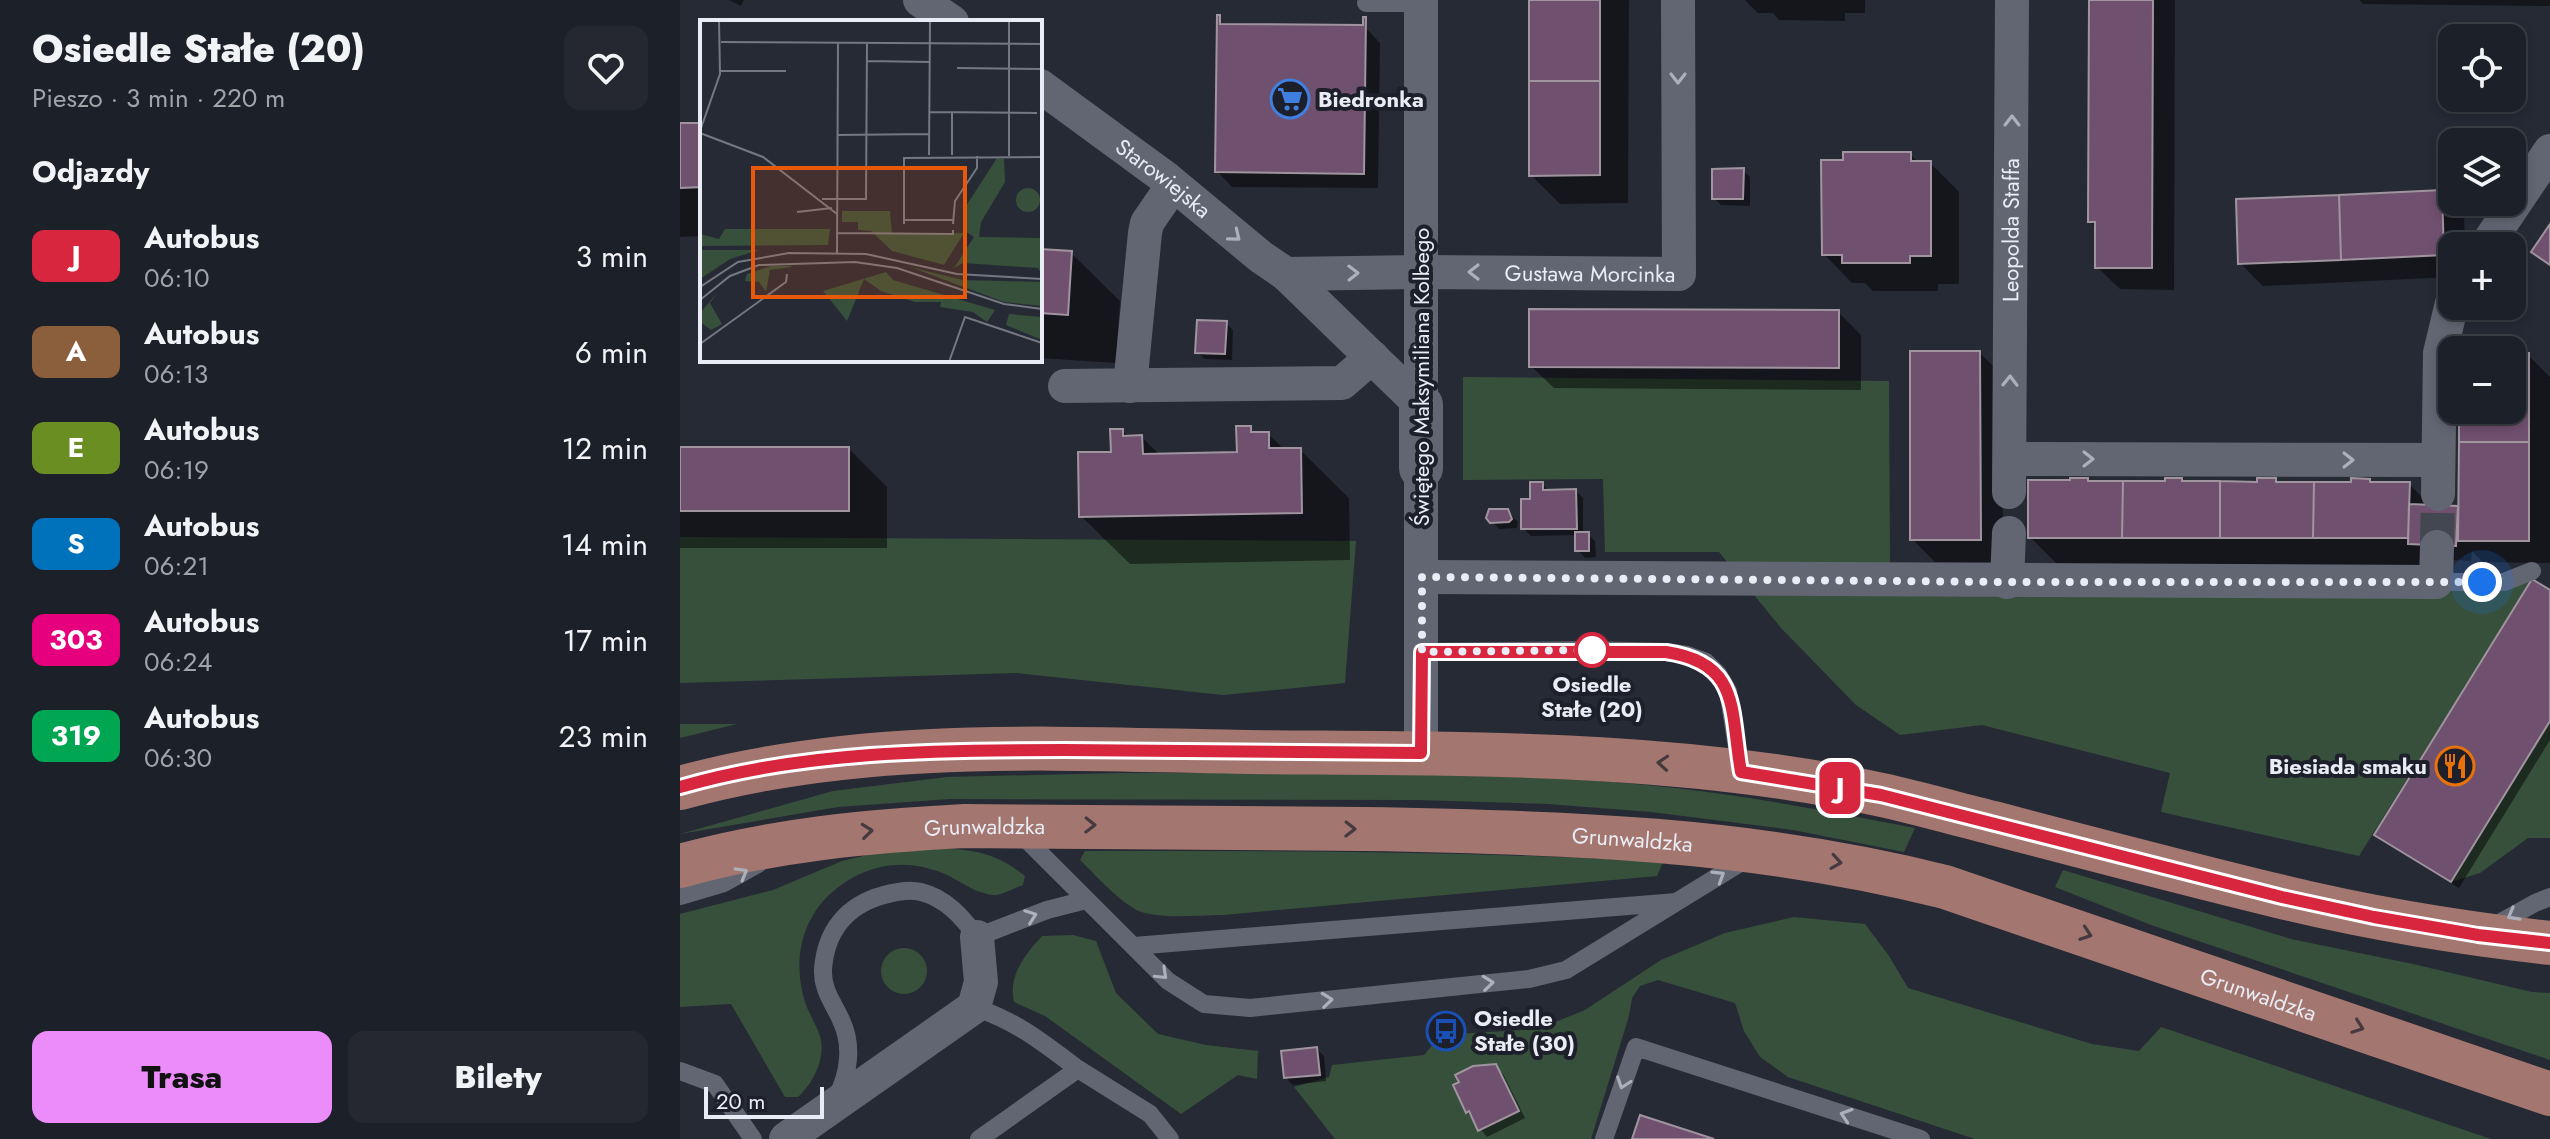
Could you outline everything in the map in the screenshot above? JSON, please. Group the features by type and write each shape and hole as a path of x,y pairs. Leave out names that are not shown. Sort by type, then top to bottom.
{"main road":[{"path":"680,788 792,764 899,753 1122,750 1421,753 1600,759 1741,772 1881,795 2282,897 2478,935 2550,943"},
{"name":"Grunwaldzka","path":"680,866 799,840 897,828 1012,826 1574,833 1759,850 1873,869 1945,887 2550,1094"}],"street":[{"path":"920,0 949,20"},
{"name":"Gustawa Morcinka","path":"1420,272 1679,274 1678,0"},
{"name":"Leopolda Staffa","path":"2012,0 2009,476 2438,460"},
{"name":"Świętego Maksymiliana Kolbego","path":"1421,1 1421,753"},
{"name":"Starowiejska","path":"1042,87 1286,274 1421,405"},
{"path":"2495,232 2550,151"},
{"path":"1130,386 1147,223 1173,185"},
{"path":"1286,274 1420,272"},
{"path":"2438,494 2440,353 2448,320"},
{"path":"1065,386 1342,383 1372,357"},
{"path":"2007,582 2009,533"},
{"path":"1422,577 2436,582 2437,547"},
{"path":"786,1139 974,1007 981,982 977,937"}],"lane":[{"path":"1366,3 1421,1"},
{"path":"2436,582 2504,582 2532,571"},
{"path":"1422,652 1666,652 1706,662 1728,691 1741,772"},
{"path":"1012,826 1042,852 1168,981 1204,1004 1250,1008 1529,979 1566,970 1759,850"},
{"path":"680,896 724,883 799,840"},
{"path":"834,1104 848,1069 848,1042 841,1020 828,1001 823,968 827,944 840,919 850,910 871,899 895,892 920,891 942,901 960,915 977,937 1047,910 1086,900"},
{"path":"2478,935 2550,897"},
{"path":"1134,946 1679,901"},
{"path":"974,1007 1025,1029 1078,1069 1150,1114 1170,1139"},
{"path":"1604,1139 1636,1047 1921,1139"},
{"path":"979,1139 1078,1069"},
{"path":"680,1071 715,1084 753,1139"}],"green space":[{"path":"1463,377 1889,381 1890,563 2532,579 2359,856 2161,812 2170,773 1982,725 1900,735 1856,705 1781,628 1719,552 1605,552 1603,479 1463,480"},
{"path":"680,537 1356,541 1345,683 1223,695 1016,673 680,683"},
{"path":"2550,721 2550,838 2528,838 2480,873 2451,882"},
{"path":"680,724 737,724 680,738"},
{"path":"1120,773 1383,773 1581,780 1713,793 1915,828 1904,852 1793,830 1651,812 1548,804 1417,800 950,799 838,807 680,834 833,791 947,777"},
{"path":"940,848 995,858 1025,876 1023,885 994,895 933,870 902,865 872,869 857,875 830,894 812,917 802,944 801,988 820,1036 821,1053 814,1077 798,1097 785,1097 731,1004 680,1007 680,914 773,890 842,861 884,851"},
{"path":"1085,851 1447,854 1663,862 1657,876 1223,915 1174,916 1145,913 1128,905 1080,860"},
{"path":"2063,870 2291,939 2532,992 2550,993 2550,1060 2151,925 2055,887"},
{"path":"1794,917 1865,924 1908,988 2092,1044 2139,1051 2161,1027 2491,1139 1975,1139 1788,1077 1760,1057 1744,1031 1735,1003 1658,980 1640,986 1632,998 1591,1139 1335,1139 1294,1087 1329,1077 1332,1065 1424,1055 1441,1035 1538,1029 1585,1010 1661,960 1725,933"},
{"path":"1073,935 1096,941 1116,993 1158,1034 1206,1045 1258,1051 1257,1079 1238,1075 1181,1114 1045,1016 1014,1002 1016,974 1024,958 1042,936"},
{"path":"904,948 913,949 920,955 926,962 926,980 920,987 913,993 904,994 895,993 888,987 882,980 881,971 882,962 888,955 895,949"}],"building":[{"path":"1529,0 1600,0 1600,81 1529,81"},
{"path":"2089,0 2153,0 2152,268 2095,268 2095,222 2088,222"},
{"name":"Biedronka","path":"1217,15 1220,15 1220,24 1363,25 1363,17 1366,17 1364,174 1215,172"},
{"path":"1529,81 1600,81 1600,175 1529,176"},
{"path":"680,123 700,123 700,187 680,188"},
{"path":"1843,152 1911,152 1911,161 1931,161 1931,256 1910,256 1910,263 1842,263 1842,255 1822,255 1821,160 1843,160"},
{"path":"1744,168 1743,199 1712,199 1712,169"},
{"path":"2438,190 2438,216 2443,216 2443,232 2438,232 2438,255 2341,260 2339,195"},
{"path":"2339,195 2341,260 2238,264 2236,199"},
{"path":"2550,224 2550,265 2531,252"},
{"path":"1042,249 1072,251 1068,315 1042,313"},
{"path":"1529,309 1839,310 1839,368 1529,367"},
{"path":"1197,320 1227,321 1225,354 1195,353"},
{"path":"1910,351 1980,351 1981,540 1910,540"},
{"path":"2526,353 2529,353 2529,442 2459,442 2459,424 2526,424"},
{"path":"1236,426 1251,426 1251,432 1269,432 1269,448 1301,448 1302,513 1079,517 1078,452 1111,452 1110,429 1123,429 1123,436 1142,435 1143,454 1237,452"},
{"path":"2459,442 2529,442 2529,541 2458,541"},
{"path":"680,447 849,447 849,511 680,511"},
{"path":"2070,478 2123,481 2122,538 2028,538 2028,480"},
{"path":"2165,478 2220,481 2220,538 2122,538 2123,481 2165,481"},
{"path":"2257,478 2276,478 2276,482 2314,482 2313,538 2220,538 2220,481 2257,482"},
{"path":"2351,478 2370,479 2370,482 2410,482 2408,538 2313,538 2314,482 2351,482"},
{"path":"1530,482 1543,482 1543,490 1576,489 1577,529 1521,529 1521,499 1530,499"},
{"path":"2409,504 2458,506 2456,546 2408,544"},
{"path":"1489,509 1508,509 1512,519 1509,522 1490,523 1486,518"},
{"path":"1575,532 1589,532 1589,551 1575,551"},
{"path":"2532,579 2550,590 2550,721 2451,882 2374,835"},
{"path":"1317,1047 1320,1075 1284,1078 1281,1051"},
{"path":"1496,1064 1519,1111 1478,1131 1453,1085 1459,1082 1455,1075 1473,1066"},
{"path":"1640,1115 1714,1139 1632,1139"}],"tunnel":[{"path":"2437,547 2438,494"}],"bus line":[{"name":"J","path":"680,787 792,764 899,753 1122,750 1421,753 1422,652 1666,652 1706,662 1718,674 1728,691 1741,772 1881,795 2282,897 2374,917 2478,935 2550,943"}],"place":[{"name":"Biedronka","path":"1290,99"},
{"name":"Osiedle Stałe (20)","path":"1592,650"},
{"name":"Biesiada smaku","path":"2455,766"},
{"name":"Osiedle Stałe (30)","path":"1446,1031"}],"route":[{"path":"1592,650 1422,652 1422,577 2482,582"}]}
